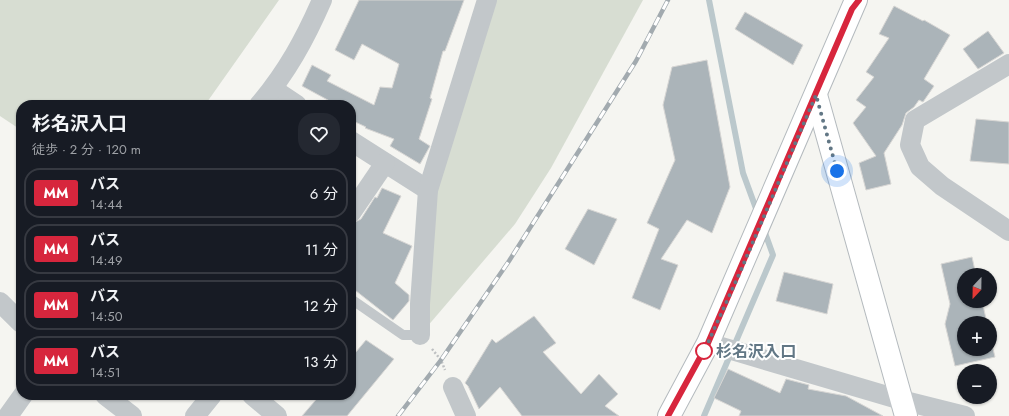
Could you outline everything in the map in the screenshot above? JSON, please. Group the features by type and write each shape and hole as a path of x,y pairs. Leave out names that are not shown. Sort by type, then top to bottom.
{"main road":[{"path":"668,416 708,343 856,3"},
{"path":"816,95 903,408"}],"street":[{"path":"263,100 273,89 306,38 322,0"},
{"path":"420,335 420,304 428,190 488,0"},
{"path":"1009,64 915,120 910,145 920,167 942,186 1009,230"},
{"path":"273,89 290,100"},
{"path":"356,144 428,190"},
{"path":"356,206 385,163"},
{"path":"0,302 16,318"},
{"path":"708,343 903,408 965,416"},
{"path":"453,387 466,416"},
{"path":"8,416 19,400"},
{"path":"111,400 132,416"},
{"path":"195,416 208,400"},
{"path":"258,400 277,416"}],"lane":[{"path":"356,302 403,335 420,335"}],"path":[{"path":"420,335 441,360 453,387"}],"shaded area":[{"path":"0,0 279,0 209,100 16,100 16,127 0,116"},
{"path":"491,0 643,0 551,168 515,224 420,335 432,199"}],"building":[{"path":"359,0 464,0 445,51 443,51 430,98 432,99 419,139 430,146 420,164 390,146 394,139 365,128 366,127 356,122 356,100 328,100 302,86 312,65 331,75 327,81 374,105 380,87 392,88 399,64 362,44 354,60 335,50"},
{"path":"894,6 923,21 924,20 950,35 924,79 934,86 923,102 919,100 914,107 906,113 902,125 884,153 891,184 866,190 859,163 876,156 853,123 866,107 856,100 874,77 866,72 889,38 879,34"},
{"path":"745,12 803,45 793,65 735,29"},
{"path":"988,31 1004,53 978,69 963,49"},
{"path":"707,60 730,187 712,233 687,220 661,259 678,265 660,310 632,298 659,229 647,223 675,160 663,105 672,67"},
{"path":"976,119 1009,122 1009,164 970,161"},
{"path":"382,188 401,196 383,233 412,246 395,283 409,295 409,301 393,320 356,291 356,222 361,219 375,197 377,198"},
{"path":"588,209 617,219 594,265 565,249"},
{"path":"972,257 974,268 957,268 957,308 984,308 985,316 957,316 957,356 995,357 964,364 957,364 955,366 945,324 950,304 941,264"},
{"path":"784,272 833,284 827,314 776,301"},
{"path":"534,316 556,343 543,352 581,394 599,374 618,394 605,406 619,416 522,416 500,387 479,409 468,386 465,383 492,339 496,343"},
{"path":"366,340 394,359 347,416 302,416 316,400 356,400 356,352"},
{"path":"728,369 780,393 786,379 809,385 808,389 846,396 883,416 739,416 741,411 714,398"}],"waterway":[{"path":"709,0 743,173 758,214"},
{"path":"704,416 773,255 764,230"}],"railway":[{"path":"398,416 441,360 509,261 636,61 668,0"}],"bus line":[{"name":"MM","path":"668,416 708,343 741,270 852,9 859,0"}],"place":[{"name":"杉名沢入口","path":"704,351"}],"route":[{"path":"704,351 702,356 741,270 816,95 837,171"}]}
